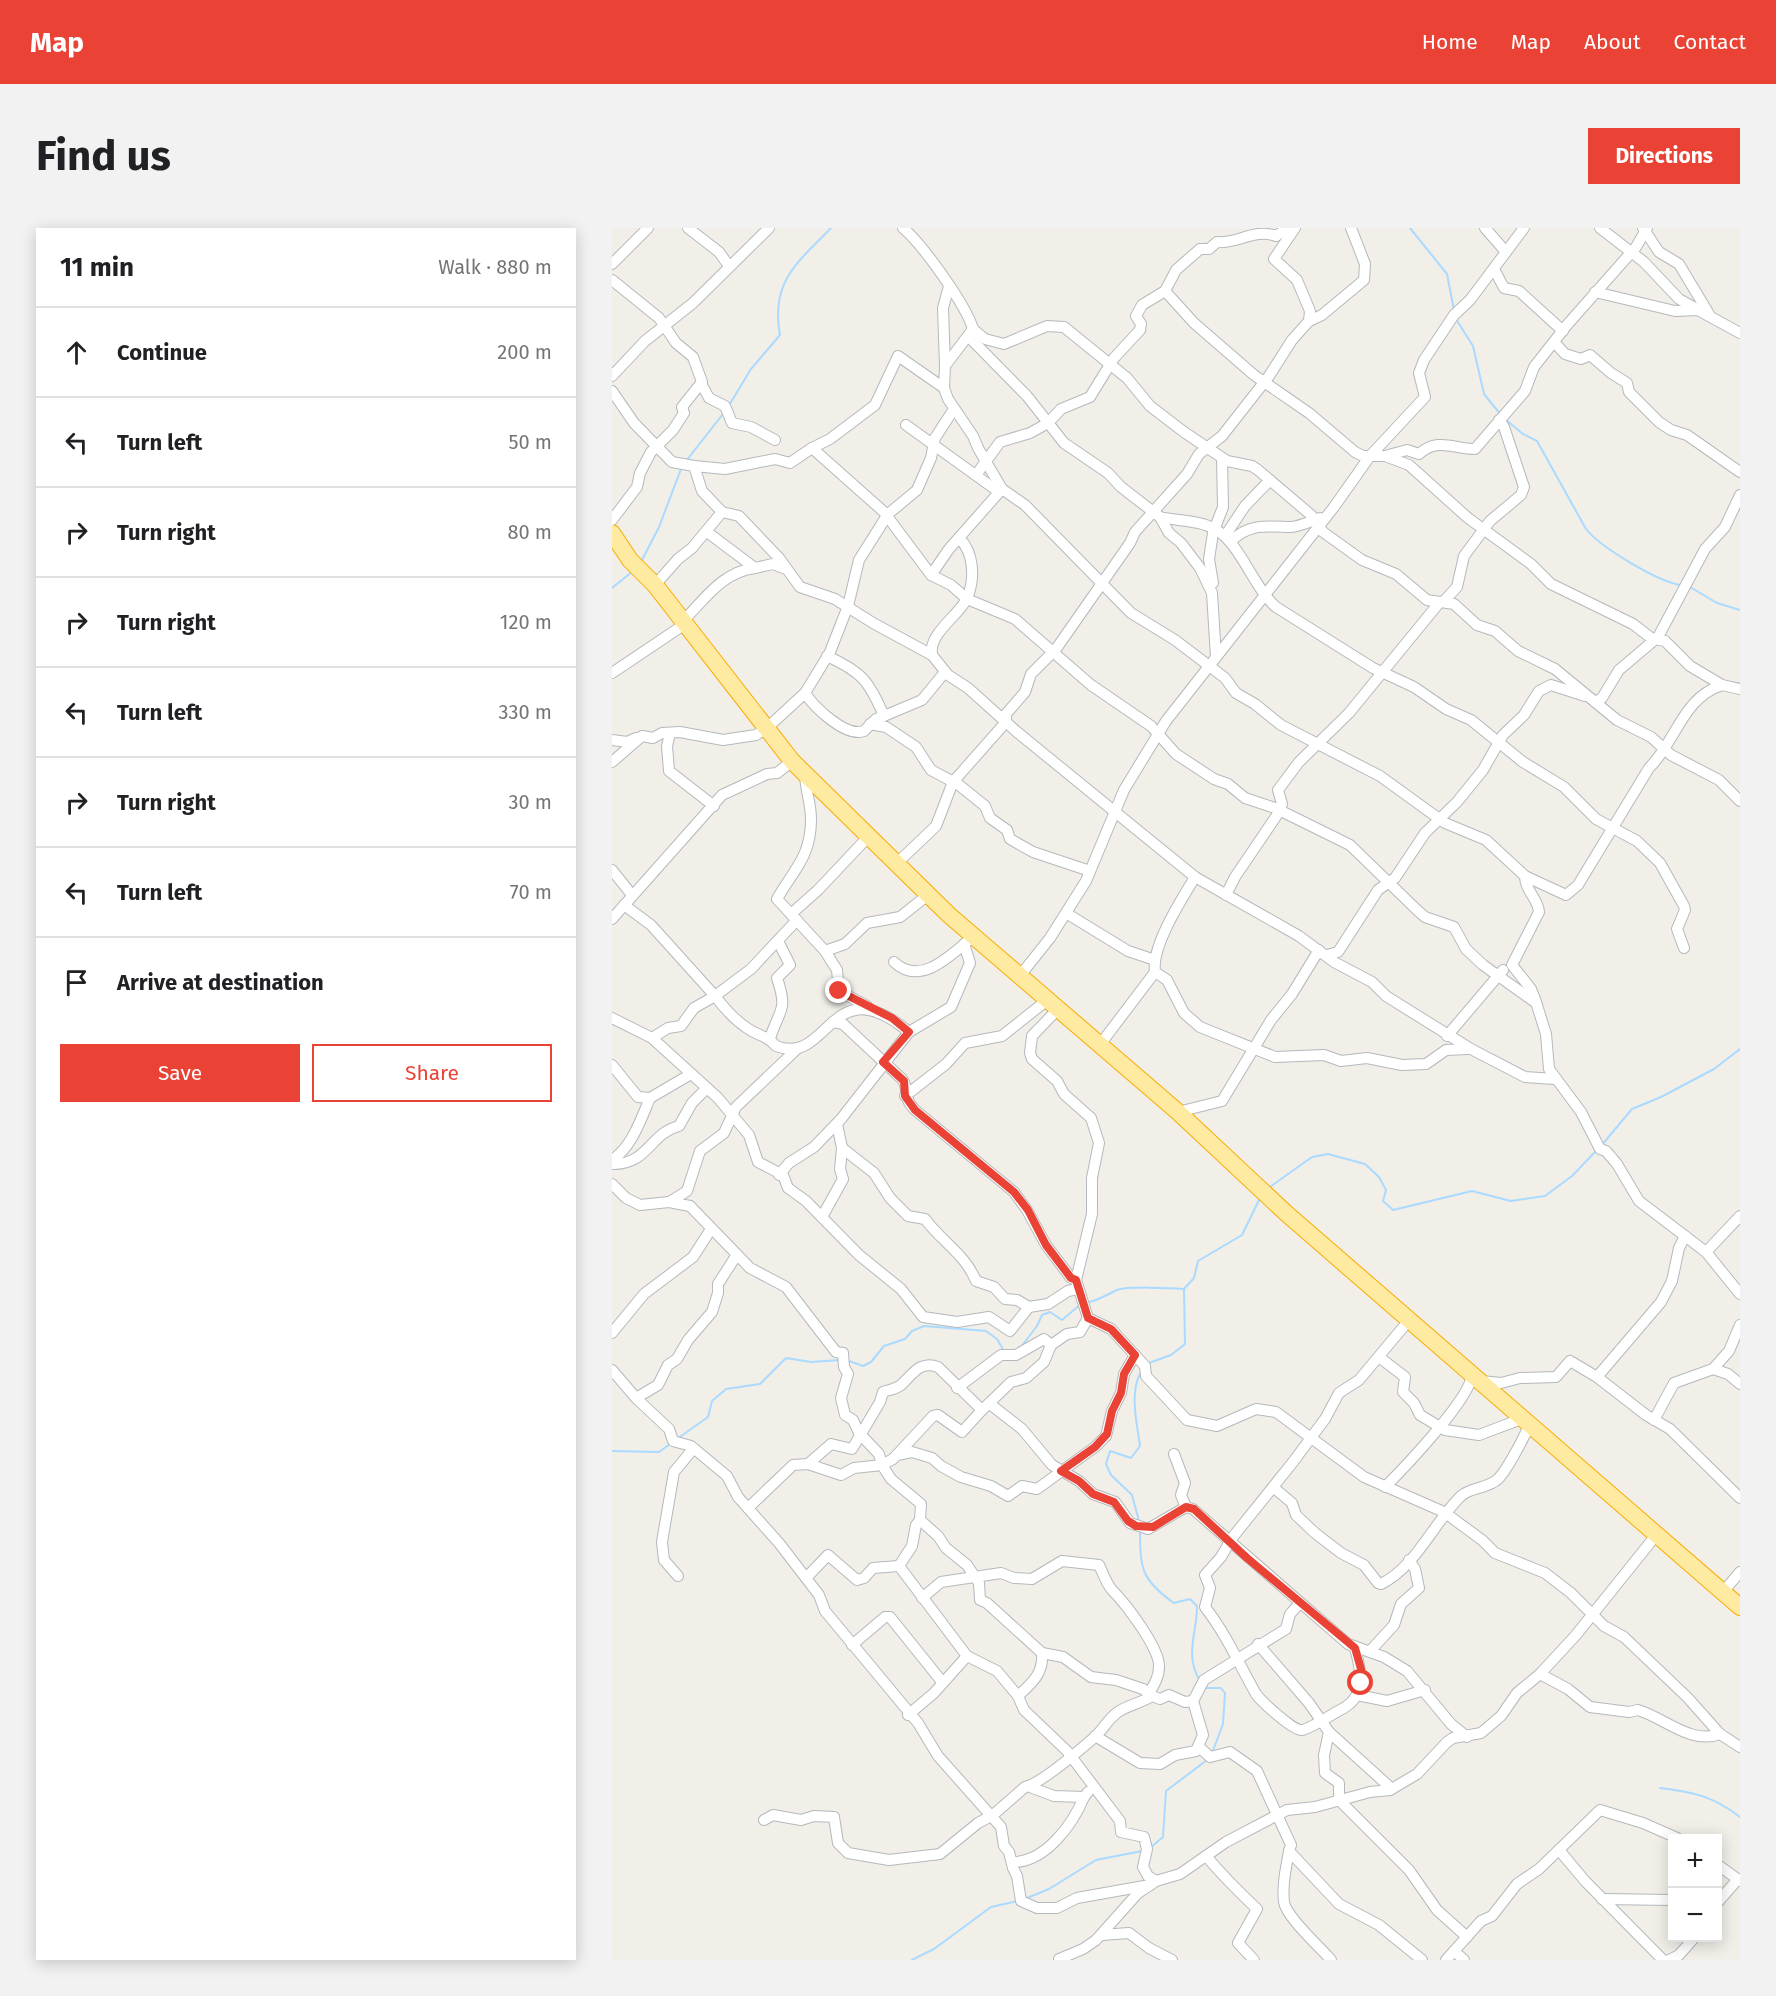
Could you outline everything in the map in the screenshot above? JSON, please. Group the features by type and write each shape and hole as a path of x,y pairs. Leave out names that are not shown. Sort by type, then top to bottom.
{"highway":[{"path":"613,536 630,560 684,622 799,767 897,863 969,940 1019,977 1178,1112 1287,1214 1740,1607"}],"street":[{"path":"612,264 648,228"},
{"path":"688,228 720,252 729,266"},
{"path":"612,376 645,341 693,303 769,228"},
{"path":"903,228 924,249 967,313 971,332 1027,396 1064,443 1108,473 1121,487 1156,515 1200,568 1212,593"},
{"path":"897,863 936,826 954,782 1006,722 1006,714 1023,694 1031,674 1053,652 1135,532 1156,515 1207,446 1220,437 1292,340 1309,321 1322,315 1364,280 1365,264 1351,228"},
{"path":"1485,228 1506,252"},
{"path":"1019,977 1066,913 1090,871 1115,809 1158,732 1318,527 1370,456 1425,397 1419,373 1424,360 1454,315 1494,269 1524,228"},
{"path":"1600,228 1631,250 1668,284 1679,299 1740,333"},
{"path":"1294,229 1274,259 1297,280 1310,311 1309,321"},
{"path":"976,475 1000,442 1024,435 1048,423 1061,409 1090,397 1110,364 1140,330 1136,316 1138,309 1166,291 1173,275 1201,248 1209,249 1217,242 1229,244 1260,233 1276,236 1285,230 1294,229"},
{"path":"1166,291 1200,328 1263,381 1309,413 1355,452 1370,456 1385,456 1407,450 1419,454 1426,448 1442,443 1475,449 1525,390 1534,367 1645,230 1659,252 1679,264 1709,314"},
{"path":"1494,269 1504,288 1523,293 1563,331"},
{"path":"612,280 623,292 654,314 665,325 673,339 696,362 702,385 709,399 725,406 732,423 749,426 775,440"},
{"path":"949,286 943,308 944,388 954,409 974,436 1001,491"},
{"path":"1595,292 1675,311 1698,310"},
{"path":"971,332 1004,344 1033,334 1047,326 1058,325 1071,332 1131,381 1138,394 1150,406 1224,459 1252,466 1270,480 1318,527 1362,560 1396,574 1422,597 1454,604 1477,625 1495,631 1518,651 1563,674 1590,699 1624,725 1651,736 1666,747 1673,756 1723,783 1740,801"},
{"path":"945,366 971,332"},
{"path":"1555,343 1568,356 1581,359 1590,355 1608,371 1627,383 1629,392 1659,422 1671,430 1687,435 1740,472"},
{"path":"612,391 629,417 672,462 725,469 775,459 790,463 830,439 875,405 898,356 944,388"},
{"path":"612,520 637,487 641,471 657,446 683,415 682,407 702,385"},
{"path":"612,740 627,742 637,738 670,733 727,740 741,735 756,735 767,728 805,693 827,656 848,606 859,560 887,516 917,490 931,458 933,443 954,409"},
{"path":"1454,604 1454,592 1464,556 1483,530 1521,495 1524,488 1504,427 1499,420"},
{"path":"906,425 976,475 1025,505 1131,613 1175,639 1225,678 1236,693 1255,704 1281,725 1380,776 1456,829 1489,843 1525,876 1566,895 1578,885 1649,768 1660,758 1689,706 1710,689 1722,685"},
{"path":"1216,657 1209,559 1214,528 1223,507 1224,459 1220,437"},
{"path":"812,448 887,516 931,575 951,585 967,599 1015,619 1091,685 1158,732 1176,754 1214,779 1228,784 1245,798 1275,808 1279,812 1350,845 1422,915 1454,927 1466,949 1483,965 1535,1002"},
{"path":"1385,456 1408,465 1483,530 1531,564 1553,585 1633,624 1656,640 1665,642 1690,666 1722,685 1740,690"},
{"path":"694,466 702,491 722,512 739,516 800,587 827,595 932,655 945,672 968,688 1006,722 1115,809 1137,831 1195,877 1278,923 1351,973 1372,982 1386,996 1471,1050 1525,1077 1554,1079"},
{"path":"1228,539 1245,506 1270,480"},
{"path":"931,575 959,538 1001,491"},
{"path":"1178,1112 1222,1101 1254,1051 1270,1020 1323,953 1338,952 1378,890 1389,883 1401,870 1439,818 1457,802 1500,743 1503,735 1524,716 1539,691 1546,686 1559,687 1568,693 1590,699 1602,698 1619,670 1656,640 1705,549 1725,527 1740,495"},
{"path":"649,580 707,532 712,521 722,512"},
{"path":"1156,515 1214,528 1228,539 1252,573 1263,595 1285,613 1382,672 1414,687 1446,709 1461,714 1523,762 1564,787 1596,819 1612,826 1647,850 1670,879 1685,908 1677,929 1684,948"},
{"path":"1228,539 1248,528 1277,525 1289,528 1304,523 1318,527"},
{"path":"707,532 755,568"},
{"path":"932,655 932,647 942,630 967,599 971,558 968,547 959,538"},
{"path":"612,673 684,622 714,588 731,574 773,564 786,568"},
{"path":"1226,894 1279,812 1282,804 1277,795 1279,788 1441,602 1454,592"},
{"path":"827,656 851,666 860,675 884,716"},
{"path":"805,693 816,707 846,729 860,733 884,716 922,699 945,672"},
{"path":"870,724 886,727 912,744 931,770 954,782 986,806 990,818 1007,830 1010,839 1034,852 1090,871"},
{"path":"670,733 667,746 669,771 714,806"},
{"path":"612,762 637,738"},
{"path":"612,919 730,790 767,774 799,767 811,818 807,850 803,862 777,899 825,951 837,970 839,991 895,1021 909,1032"},
{"path":"652,1038 668,1028 681,1026 694,1008 715,996 751,969 778,941 794,917 868,837"},
{"path":"612,870 632,895"},
{"path":"1447,1036 1498,974 1513,963 1539,912 1538,906 1525,885 1525,876"},
{"path":"1099,1046 1155,972 1155,960 1175,912 1195,877"},
{"path":"825,951 845,944 867,922 900,917 928,895"},
{"path":"624,904 651,925 745,1027 770,1038 778,1047 798,1048"},
{"path":"1066,913 1128,951 1155,960"},
{"path":"894,962 902,969 923,972 969,940"},
{"path":"779,1174 789,1163 813,1147 837,1124 883,1062 909,1032 925,1020 942,1014 953,1005 970,963 969,940"},
{"path":"770,1038 783,1004 783,989 777,978 790,965 778,941"},
{"path":"1513,963 1515,971 1531,988 1545,1034 1547,1064 1554,1079 1581,1112 1600,1149 1617,1164 1637,1199 1706,1252 1740,1293"},
{"path":"1155,972 1167,980 1179,1007 1197,1025 1254,1051 1278,1058 1324,1055 1341,1061 1367,1058 1402,1065 1429,1064 1446,1050 1471,1050"},
{"path":"905,1096 946,1064 965,1043 1002,1036 1052,1006"},
{"path":"842,1148 874,1173 890,1198 908,1216 925,1219 940,1238 966,1260 976,1281 994,1287 1005,1299 1017,1300 1029,1307 1052,1303 1077,1285 1092,1214 1092,1178 1099,1143 1091,1118 1064,1094 1057,1081 1031,1057 1032,1036 1052,1006"},
{"path":"669,1202 687,1191 698,1155 722,1136 735,1108 798,1048 825,1031 846,1012 860,1008 873,1009"},
{"path":"846,1012 852,1031"},
{"path":"612,1018 652,1038 707,1088 748,1135 758,1162 784,1177 788,1188 822,1217 859,1255 901,1289 912,1306 926,1319 957,1322 989,1317 1010,1331 1029,1307"},
{"path":"833,1022 843,1024 852,1031 904,1081 905,1096 926,1120 1014,1192 1028,1210 1046,1245 1077,1285 1088,1318 1111,1329 1145,1366 1146,1376 1187,1420 1219,1425 1258,1408 1276,1412 1344,1464 1385,1487 1444,1512 1482,1540 1493,1552 1547,1574 1594,1614 1604,1626 1624,1637 1687,1697 1720,1734 1740,1747"},
{"path":"612,1065 616,1078 635,1095 650,1098"},
{"path":"612,1162 640,1125 650,1098 691,1074"},
{"path":"612,1162 627,1164 643,1155 668,1129 679,1126 692,1103 707,1088"},
{"path":"822,1217 843,1179 840,1169 842,1148 837,1124"},
{"path":"612,1184 626,1198 637,1204 669,1202 689,1205 711,1229 717,1231 736,1256 760,1276 783,1284 836,1352 843,1353 844,1367 848,1374 841,1395 845,1415 853,1420 859,1433 879,1454 882,1465 901,1489 921,1504 920,1520 916,1525 912,1546 899,1566"},
{"path":"1706,1252 1740,1216"},
{"path":"612,1333 644,1294 693,1257 703,1245 711,1229"},
{"path":"1597,1377 1661,1302 1672,1281 1679,1248 1685,1236"},
{"path":"636,1398 658,1385 668,1365 677,1359 688,1340 712,1312 718,1293 718,1284 736,1256"},
{"path":"748,1508 793,1465 808,1464 841,1475 854,1468 882,1465 897,1455 933,1416 938,1415 962,1432 1011,1382 1026,1378 1044,1362 1052,1345 1067,1334 1080,1332 1088,1318"},
{"path":"1355,1648 1362,1674 1357,1695 1347,1707 1304,1730 1292,1728 1258,1696 1239,1658 1205,1607 1210,1588 1206,1573 1311,1437 1339,1393 1359,1380 1410,1319"},
{"path":"1654,1420 1674,1383 1713,1370 1729,1351 1740,1325"},
{"path":"957,1388 1001,1355 1016,1354 1046,1339 1052,1345"},
{"path":"897,1455 912,1452 932,1458 942,1467 961,1477 992,1485 1010,1496 1022,1486 1037,1489 1095,1447 1107,1434 1112,1411 1121,1393 1124,1374 1135,1355"},
{"path":"1379,1358 1405,1377 1402,1392 1414,1403 1419,1415 1437,1428 1477,1436 1527,1421"},
{"path":"1385,1487 1416,1455 1477,1378 1500,1383 1520,1378 1556,1377 1570,1361 1597,1377 1608,1388 1670,1430 1740,1498"},
{"path":"808,1464 831,1444 852,1449 859,1433 880,1402 883,1392 898,1387 919,1368 930,1364 938,1367 957,1388 1022,1429 1052,1465 1079,1481 1093,1494 1114,1502 1128,1521 1136,1526 1153,1527 1186,1507 1194,1509 1355,1648 1370,1651 1407,1671 1451,1724 1467,1737"},
{"path":"612,1370 636,1398 669,1430 673,1442 693,1449 726,1476 748,1508 819,1595 822,1608 908,1715 918,1724 938,1756 993,1815 1001,1827 1004,1846 1009,1852 1017,1876 1022,1901 1037,1908 1057,1908 1077,1898 1153,1883 1180,1874 1226,1842 1287,1810 1392,1789 1417,1774 1447,1742 1453,1738 1480,1734 1509,1707 1516,1693 1540,1674 1594,1614 1657,1534"},
{"path":"1713,1370 1728,1374 1740,1384"},
{"path":"1272,1487 1292,1503 1296,1515 1315,1533 1341,1553 1364,1565 1379,1584 1393,1577 1426,1542 1444,1512 1465,1493 1481,1489 1497,1480 1522,1442 1527,1421"},
{"path":"678,1575 664,1560 662,1542 675,1473 693,1449"},
{"path":"1173,1454 1185,1483 1181,1496 1186,1507"},
{"path":"920,1520 975,1576 979,1583 980,1600 987,1603 1042,1653 1063,1657 1091,1677 1116,1680 1160,1699 1169,1695 1177,1700 1193,1701"},
{"path":"806,1578 827,1556 857,1581 864,1578 873,1568 899,1566"},
{"path":"1370,1651 1394,1625 1401,1604 1419,1588 1415,1569 1409,1560"},
{"path":"922,1598 941,1582 1000,1573 1014,1578 1032,1579 1062,1561 1100,1565 1112,1589 1118,1593 1121,1602 1153,1643 1160,1666 1150,1694 1142,1703 1118,1712 1095,1736 1030,1787"},
{"path":"899,1566 967,1656 997,1671 1018,1696 1024,1710 1071,1756 1120,1821 1120,1832 1144,1837 1147,1849 1143,1867 1153,1883"},
{"path":"1723,1592 1740,1572"},
{"path":"1095,1736 1140,1763 1160,1764 1175,1755 1193,1752 1199,1747 1203,1735 1193,1701 1204,1680 1258,1644 1286,1629 1288,1617 1300,1602"},
{"path":"852,1645 885,1617 890,1617 943,1683"},
{"path":"1258,1644 1321,1719 1329,1732 1392,1789"},
{"path":"1018,1696 1040,1672 1042,1653"},
{"path":"908,1715 943,1683 967,1656"},
{"path":"1540,1674 1566,1688 1590,1707 1629,1712 1638,1710 1697,1736 1712,1737 1720,1734"},
{"path":"1357,1695 1387,1701 1425,1690"},
{"path":"1329,1732 1324,1755 1325,1773 1339,1783 1339,1800 1409,1870 1437,1910 1467,1937"},
{"path":"1199,1747 1210,1756 1224,1751 1233,1753 1257,1771 1266,1785 1276,1816 1291,1845 1284,1880 1285,1906 1311,1941 1331,1960"},
{"path":"765,1820 773,1815 801,1820 834,1817 836,1838 844,1850 852,1854 889,1860 940,1854 972,1827 993,1815 1025,1787 1054,1796 1084,1797"},
{"path":"1012,1862 1032,1858 1048,1846 1070,1824 1084,1797 1094,1787"},
{"path":"1446,1960 1481,1921 1492,1916 1517,1884 1559,1850 1600,1810 1643,1822 1668,1834"},
{"path":"1559,1850 1602,1899 1663,1960"},
{"path":"1289,1851 1339,1904 1379,1924 1422,1960"},
{"path":"1206,1856 1229,1879 1235,1890 1257,1909 1238,1943 1254,1960"},
{"path":"1722,1869 1737,1881"},
{"path":"1722,1887 1737,1881"},
{"path":"1722,1898 1737,1881"},
{"path":"1059,1959 1083,1949 1102,1935 1124,1906 1153,1883"},
{"path":"1602,1899 1668,1900"},
{"path":"1102,1935 1129,1933 1149,1948 1172,1960"},
{"path":"1669,1960 1679,1955 1690,1942"},
{"path":"1454,1951 1464,1960"}],"waterway":[{"path":"728,407 751,369 780,335 779,301 789,275 797,263 831,228"},
{"path":"1410,228 1447,274 1454,310"},
{"path":"1456,319 1473,346 1484,394 1501,415"},
{"path":"686,461 723,414"},
{"path":"1505,419 1523,434 1537,441 1586,529 1593,536 1616,554 1645,571 1658,578 1681,585"},
{"path":"641,562 659,527 681,469"},
{"path":"612,588 633,571"},
{"path":"1690,587 1717,603 1740,610"},
{"path":"1601,1146 1632,1109 1661,1097 1714,1069 1740,1049"},
{"path":"1267,1189 1312,1157 1328,1154 1365,1164 1379,1177 1386,1190 1383,1201 1393,1210 1472,1191 1511,1201 1545,1196 1572,1176 1597,1150"},
{"path":"1149,1363 1171,1355 1185,1344 1184,1289 1194,1278 1198,1261 1242,1235 1260,1198"},
{"path":"1086,1303 1122,1289 1184,1289"},
{"path":"1021,1347 1037,1326 1042,1315 1050,1312 1062,1320 1081,1304"},
{"path":"849,1361 863,1366 871,1362 884,1346 905,1339 912,1331 924,1326 986,1331 997,1339 1004,1351"},
{"path":"677,1439 708,1417 712,1401 726,1389 760,1384 786,1358 811,1362 840,1360"},
{"path":"1139,1521 1132,1495 1111,1475 1106,1464 1110,1451 1131,1458 1140,1446 1135,1389 1141,1372"},
{"path":"612,1451 659,1452 670,1444"},
{"path":"1140,1529 1142,1563 1149,1580 1174,1603 1190,1599 1197,1606 1192,1653 1195,1671 1200,1681"},
{"path":"1206,1688 1221,1688 1225,1693 1223,1724 1212,1753"},
{"path":"1150,1848 1163,1837 1166,1791 1207,1760"},
{"path":"1660,1788 1702,1796 1721,1804 1740,1817"},
{"path":"1027,1898 1049,1889 1096,1860 1142,1851"},
{"path":"912,1960 934,1949 991,1907 1018,1901"}],"route":[{"path":"839,991 892,1018 909,1032 883,1062 904,1081 905,1096 908,1102 926,1120 1014,1192 1028,1210 1046,1245 1071,1278 1076,1280 1088,1318 1111,1329 1135,1355 1124,1374 1121,1393 1112,1411 1109,1431 1095,1447 1061,1471 1079,1481 1093,1494 1114,1502 1128,1521 1136,1526 1153,1527 1186,1507 1194,1509 1247,1558 1355,1648 1361,1669 1361,1683"}]}
